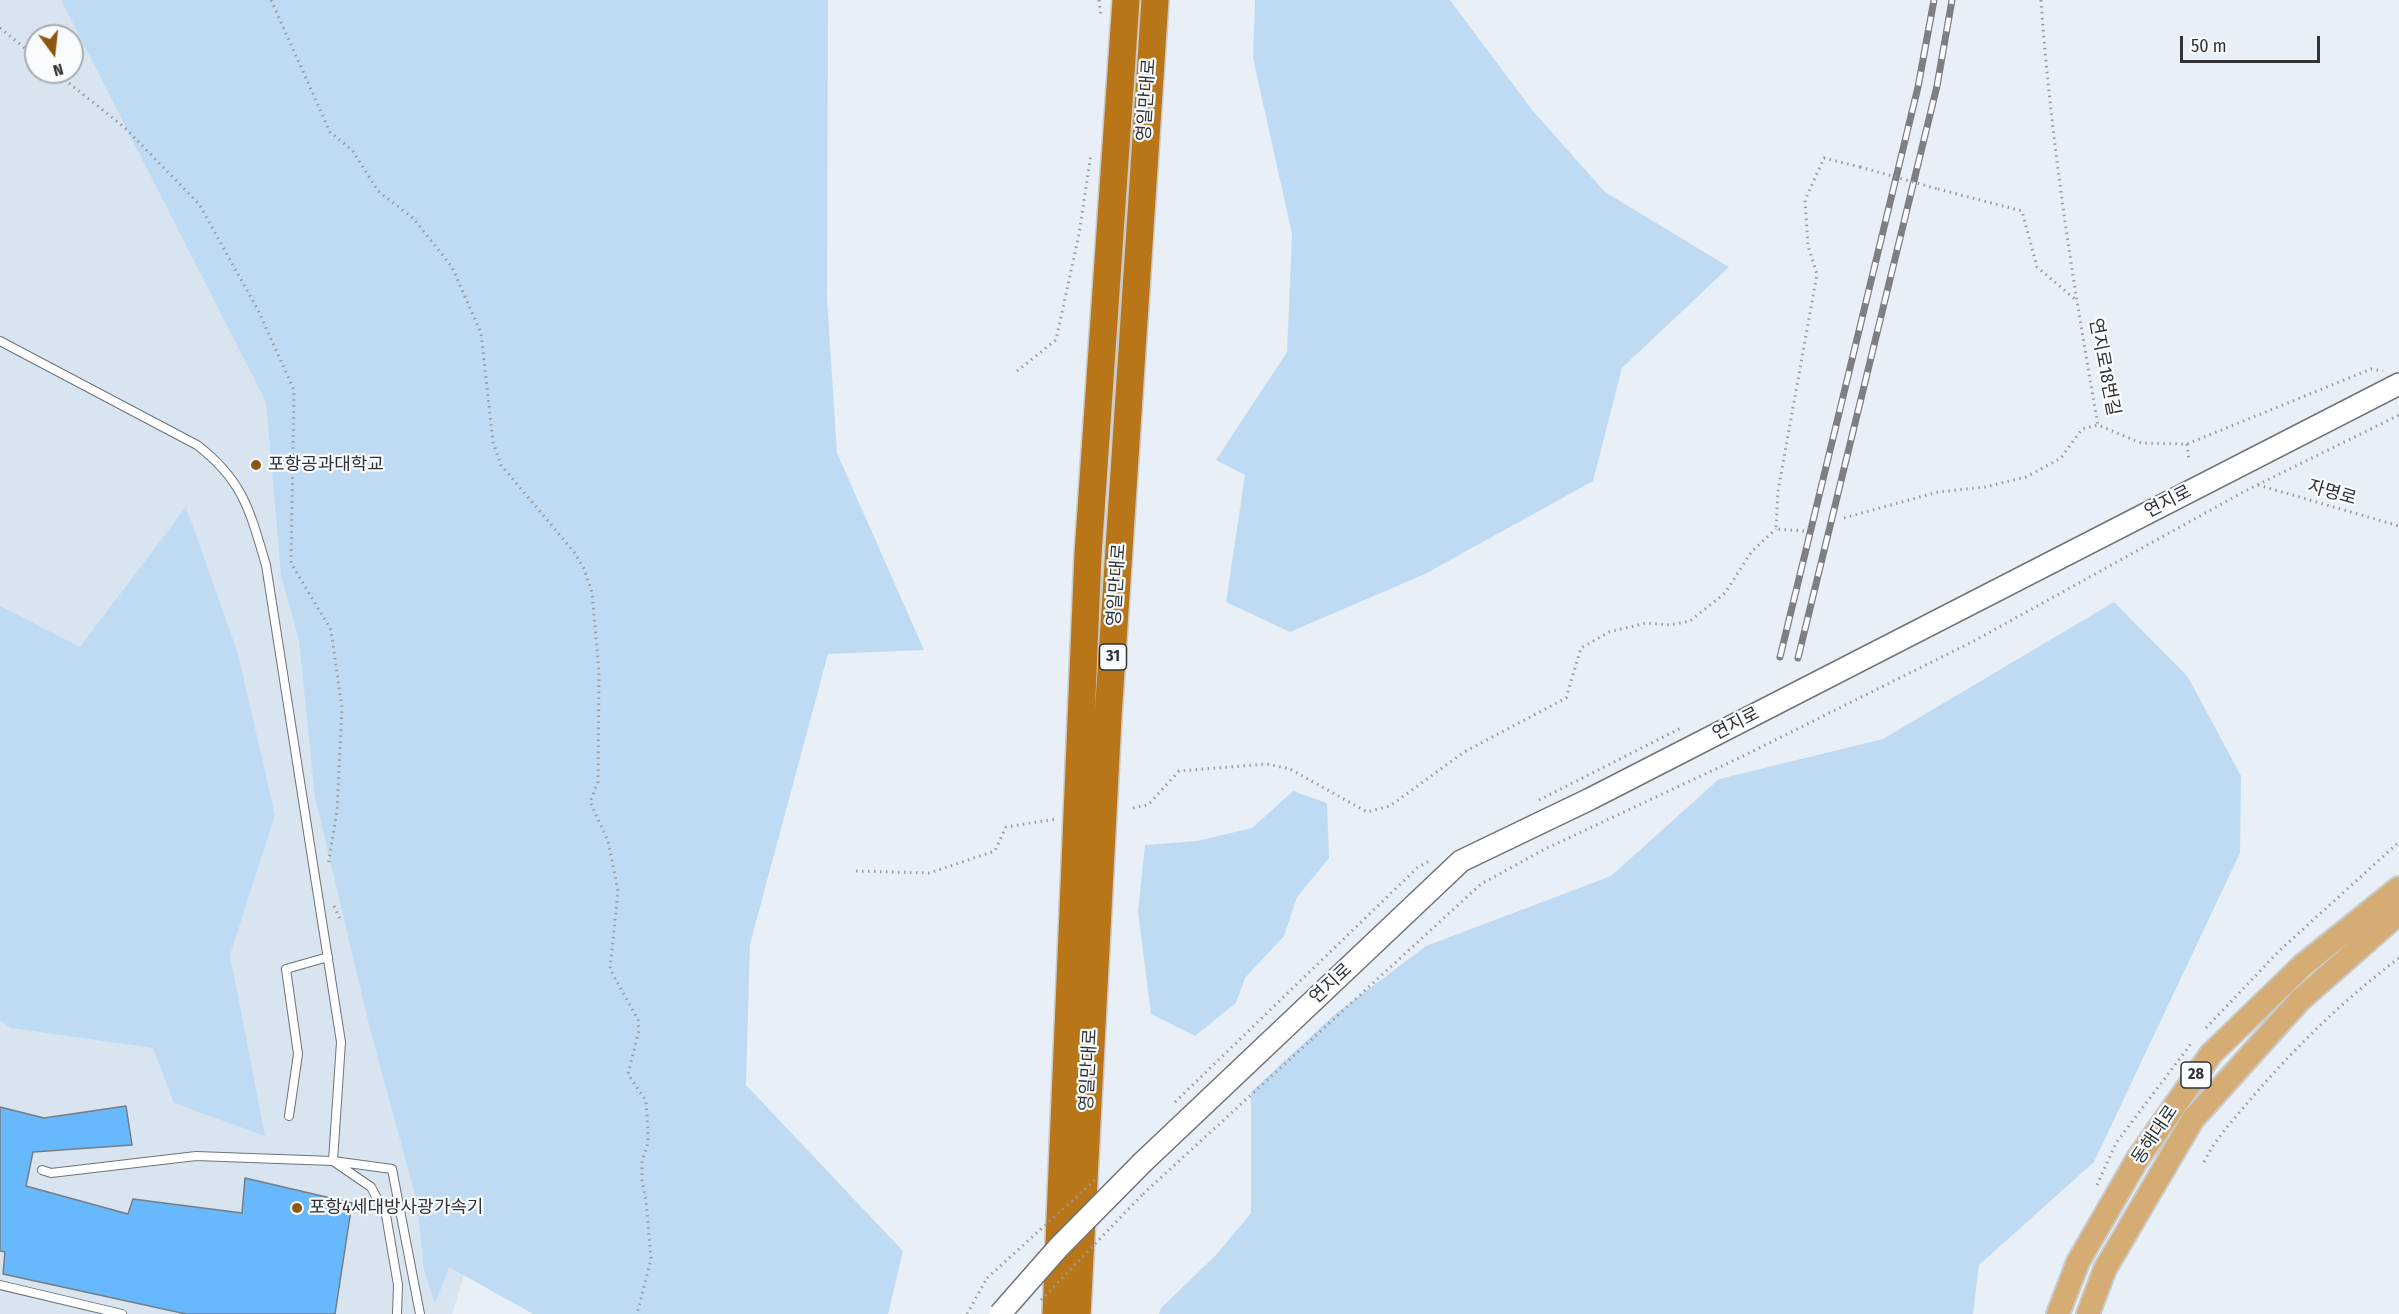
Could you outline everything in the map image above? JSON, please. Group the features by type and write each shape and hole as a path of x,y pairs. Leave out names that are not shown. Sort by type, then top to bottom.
{"highway":[{"name":"영일만대로","path":"1046,1310 1088,554 1126,0"},
{"name":"영일만대로","path":"1077,1314 1108,729 1155,0"}],"main road":[{"name":"연지로","path":"1000,1314 1059,1248 1143,1162 1461,861 1600,794 2395,378"},
{"name":"동해대로","path":"2058,1314 2078,1262 2137,1160 2211,1054 2303,965 2399,888"},
{"path":"2088,1314 2105,1269 2193,1119 2300,1000 2399,913"}],"lane":[{"path":"0,341 197,445 218,461 247,502 266,565 341,1042 333,1161"},
{"path":"289,1116 298,1054 286,969 328,957"},
{"path":"42,1170 51,1173 196,1156 333,1161 392,1169 420,1314"},
{"path":"333,1161 371,1187 386,1215 398,1285 397,1314"},
{"path":"0,1285 122,1314"}],"path":[{"path":"271,0 330,132 352,150 378,190 414,219 452,267 481,333 493,442 501,465 574,552 584,569 592,592 599,672 598,782 590,802 605,830 615,872 618,891 610,969 638,1020 639,1031 628,1074 646,1101 648,1121 648,1143 642,1161 642,1181 651,1259 638,1314"},
{"path":"1099,0 1101,18"},
{"name":"연지로18번길","path":"2041,0 2050,106 2077,301 2098,425 2141,443 2187,444 2371,369 2395,378"},
{"path":"0,28 24,47"},
{"path":"70,84 124,127 199,204 258,310 294,390 291,563 332,630 342,708 337,811 327,876"},
{"path":"1017,371 1056,340 1079,234 1093,143"},
{"path":"1133,808 1148,805 1179,771 1267,764 1290,770 1367,812 1390,806 1464,752 1566,698 1581,648 1609,632 1646,624 1670,625 1690,621 1725,593 1752,551 1776,529 1778,490 1817,274 1808,246 1805,200 1824,158 2022,211 2037,267 2077,301"},
{"path":"1046,1310 1143,1194 1481,884 1545,849 1737,759 1974,641 2245,491 2399,415"},
{"path":"1844,518 1938,492 1985,487 2026,477 2061,458 2082,429 2098,425"},
{"path":"2187,444 2189,461"},
{"name":"자명로","path":"2258,485 2399,526"},
{"path":"1776,529 1804,531"},
{"path":"856,871 929,873 995,851 1006,827 1058,819"},
{"path":"333,904 341,921"},
{"path":"2204,1162 2211,1146 2279,1065 2371,979 2399,958"},
{"path":"967,1314 987,1278 1099,1176"}],"shaded area":[{"name":"포항공과대학교","path":"0,0 416,0 592,858 452,1314 0,1314"},
{"path":"61,0 828,0 827,298 837,453 924,650 828,654 750,944 746,1085 903,1251 888,1314 533,1314 449,1267 435,1304 424,1270 417,1202 370,1029 315,797 299,640 281,575 266,402 84,45 84,24 73,24"},
{"path":"1255,0 1450,0 1533,111 1605,192 1729,267 1622,368 1593,481 1425,574 1290,632 1226,602 1245,475 1216,460 1287,352 1292,234 1253,58"},
{"path":"186,507 238,654 275,815 230,955 265,1136 174,1103 153,1048 11,1028 0,1020 0,606 80,647"},
{"path":"2114,602 2188,677 2241,776 2240,853 2094,1162 1979,1265 1973,1314 1159,1314 1161,1308 1216,1255 1251,1213 1251,1092 1334,1015 1426,946 1611,876 1719,779 1883,739"},
{"path":"1293,791 1327,803 1329,858 1297,897 1284,936 1245,978 1236,1003 1195,1036 1151,1014 1138,912 1145,845 1197,841 1252,828"}],"building":[{"name":"포항4세대방사광가속기","path":"126,1106 132,1145 33,1152 26,1186 128,1214 133,1199 242,1213 245,1178 352,1203 335,1314 186,1314 3,1274 5,1252 0,1251 0,1107 44,1118"}],"railway":[{"path":"1780,657 1918,87 1934,0"},
{"path":"1798,658 1937,86 1952,0"}],"place":[{"name":"포항공과대학교","path":"256,465"},
{"name":"포항4세대방사광가속기","path":"297,1208"}]}
